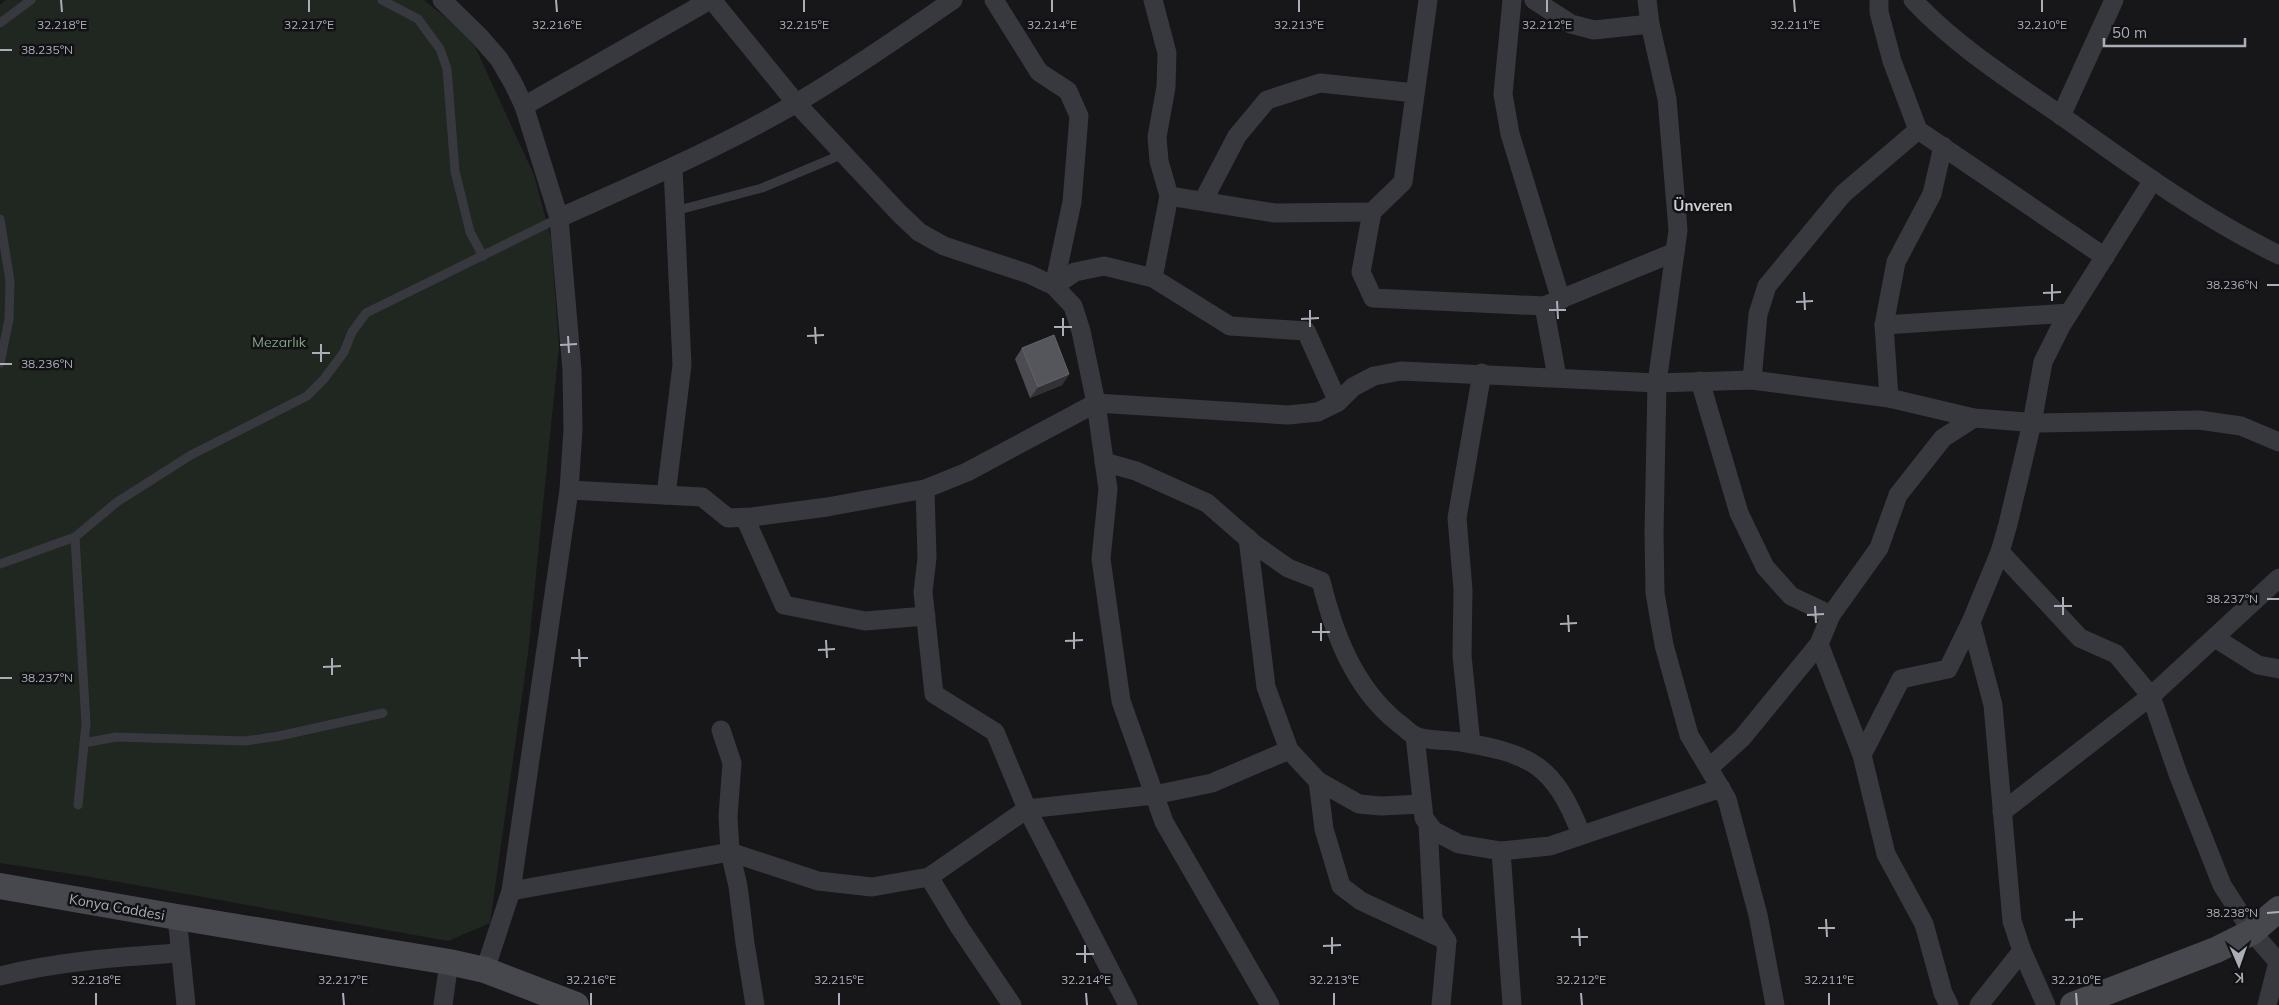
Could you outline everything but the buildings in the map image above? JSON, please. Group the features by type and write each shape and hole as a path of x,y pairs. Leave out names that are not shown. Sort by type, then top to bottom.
{"main road":[{"name":"Konya Caddesi","path":"0,886 177,917"},
{"name":"Konya Caddesi","path":"0,901 177,917"},
{"path":"2073,1005 2216,950 2252,932 2279,909"},
{"path":"177,917 449,962 485,970 576,1005"}],"street":[{"path":"442,0 458,13 499,59 524,106 559,218 572,370 573,430 569,490 511,891 485,970"},
{"path":"524,106 711,0 796,103 898,213 920,232 944,246 1029,274 1054,286 1073,306 1081,331 1096,403 1108,489 1101,559 1120,701 1164,822 1270,1005"},
{"path":"994,0 1039,72 1068,91 1079,116 1072,202 1054,286"},
{"path":"1152,278 1169,196 1159,161 1156,137 1166,86 1167,53 1153,0"},
{"path":"1428,0 1403,182 1372,212 1360,272 1373,298 1552,303 1676,252"},
{"path":"1512,0 1503,94 1510,134 1552,303 1557,377"},
{"path":"1534,0 1571,24 1594,30 1650,24"},
{"path":"1648,0 1650,24 1667,98 1678,230 1656,383 1655,593 1664,645 1689,735 1728,798 1758,914 1775,1005"},
{"path":"1879,0 1879,12 1892,60 1918,130 2105,258"},
{"path":"1913,0 1972,53 2061,116 2153,180 2243,238 2279,255"},
{"path":"2061,116 2114,0"},
{"path":"559,218 673,167 796,103 880,51 940,3"},
{"path":"1203,201 1237,136 1267,100 1320,83 1415,93"},
{"path":"1752,380 1758,314 1767,286 1842,194 1918,130"},
{"path":"1888,398 1884,325 1896,262 1932,194 1943,146"},
{"path":"666,495 682,365 673,167"},
{"path":"1862,755 1901,679 1948,669 1971,622 2000,552 2032,423 2043,362 2070,313 2153,180"},
{"path":"1169,196 1275,213 1372,212"},
{"path":"1054,286 1075,272 1104,266 1152,278 1230,326 1306,331 1338,402"},
{"path":"1884,325 2070,313"},
{"path":"569,490 702,497 728,518 745,518 827,507 926,489 967,472 1096,403 1288,415 1318,412 1338,402 1353,387 1374,376 1401,370 1656,383 1752,380 1888,398 1974,418 2032,423 2199,420 2241,426 2279,442"},
{"path":"1471,744 1462,656 1462,590 1457,518 1482,373"},
{"path":"1700,382 1739,513 1765,567 1792,596 1831,615"},
{"path":"1709,768 1742,738 1819,644 1831,615 1879,548 1898,495 1943,438 1974,418"},
{"path":"1104,462 1136,471 1208,504 1248,538 1288,568 1321,581 1330,620 1350,664 1379,707 1415,736 1471,744 1527,759 1542,770 1557,785 1569,804 1581,834"},
{"path":"926,489 927,558 923,592 934,694 995,732 1026,809 1128,1005"},
{"path":"745,518 784,604 865,621 926,616"},
{"path":"1248,538 1266,687 1289,750 1318,781 1359,804 1381,806 1422,804"},
{"path":"2000,552 2080,638 2116,654 2151,696 2178,774 2222,886 2252,932 2279,963 2267,1005"},
{"path":"2002,812 2151,696 2279,578"},
{"path":"1971,622 1993,705 2012,921 2022,952 2046,1005"},
{"path":"2215,638 2258,664 2279,669"},
{"path":"1819,644 1862,755 1886,854 1924,924 1943,994 1949,1005"},
{"path":"721,730 732,763 728,816 730,852 738,886 745,943 756,1005"},
{"path":"1415,736 1424,818 1434,831 1459,844 1501,851 1550,846 1721,788"},
{"path":"511,891 730,852 818,881 872,887 929,877 1026,809 1154,795 1212,783 1289,750"},
{"path":"1318,781 1324,829 1341,886 1361,901 1447,941"},
{"path":"1428,824 1433,919 1447,941 1441,1005"},
{"path":"1501,851 1512,1005"},
{"path":"929,877 960,928 1012,1005"},
{"path":"177,917 186,1005"},
{"path":"1979,1005 2022,952"},
{"path":"0,976 29,969 111,957 180,953"},
{"path":"443,1005 449,962"}],"lane":[{"path":"0,23 31,0"},
{"path":"382,0 418,19 440,49 447,69 455,171 470,232 483,256"},
{"path":"675,211 762,188 844,154"},
{"path":"0,564 75,537 117,502 191,455 307,396 324,379 344,352 352,332 366,314 559,218"},
{"path":"0,220 10,281 9,319 0,362"},
{"path":"75,537 86,715 78,805"},
{"path":"84,743 116,737 245,741 279,736 383,713"}],"green space":[{"name":"Mezarlık","path":"6,0 424,0 471,38 534,175 551,238 559,347 528,653 490,923 448,941 85,876 0,863 0,5"}],"district":[{"name":"Ünveren","path":"1703,206"}]}
